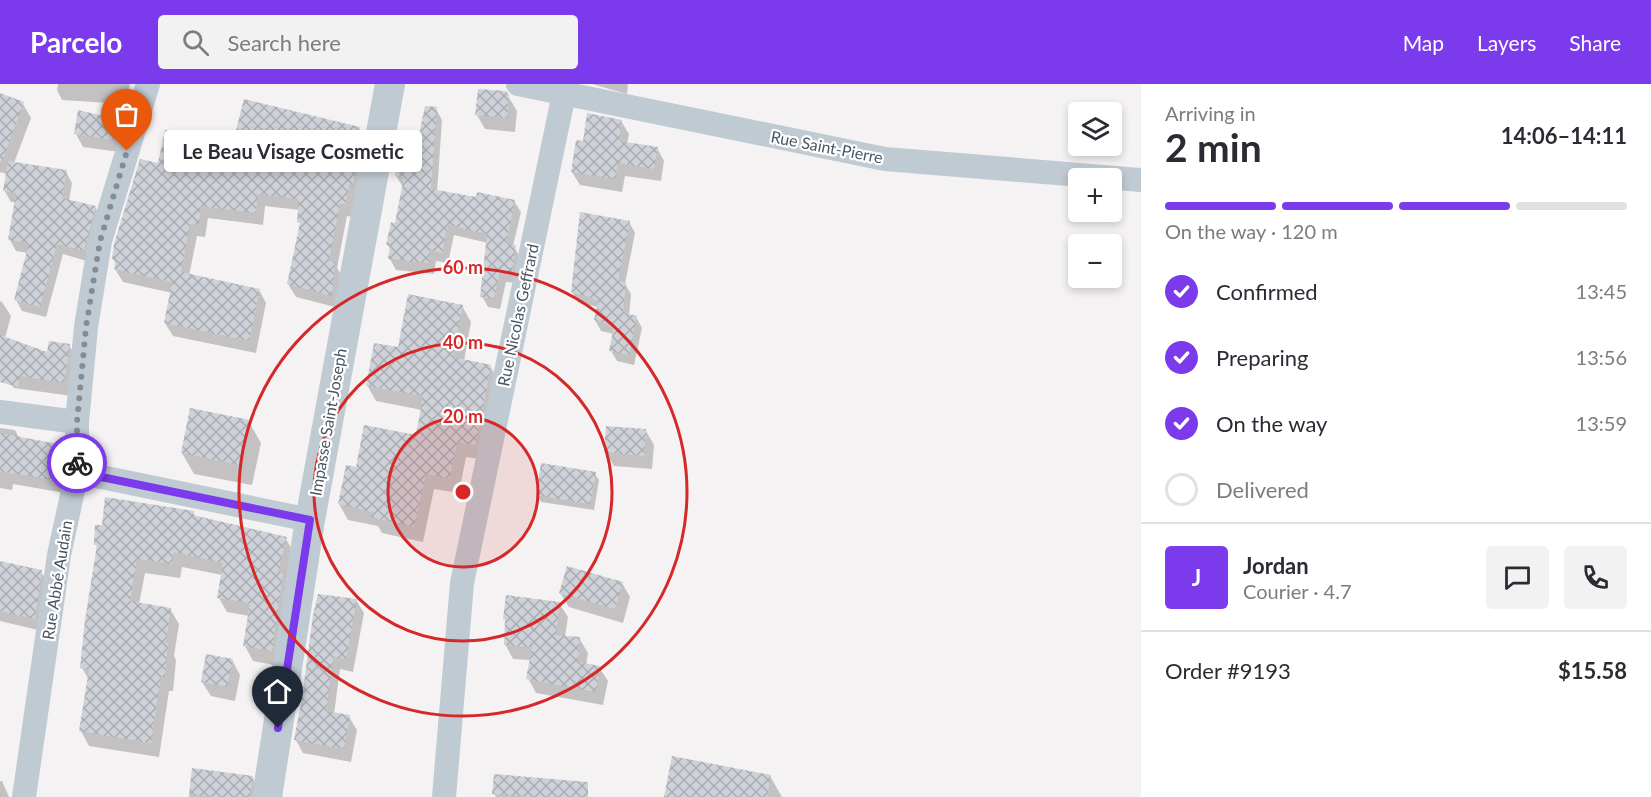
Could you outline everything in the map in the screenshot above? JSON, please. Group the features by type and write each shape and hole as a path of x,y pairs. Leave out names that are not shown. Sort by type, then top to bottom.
{"street":[{"name":"Rue Abbé Audain","path":"24,797 59,555 77,472 77,422 86,327 100,241 148,84"},
{"name":"Impasse Saint-Joseph","path":"267,797 310,520 390,84"},
{"name":"Rue Saint-Pierre","path":"518,84 565,89 885,159 1141,180"},
{"name":"Rue Nicolas Geffrard","path":"444,797 462,583 565,89"},
{"path":"0,412 77,422"},
{"path":"77,472 310,520"}],"building":[{"path":"478,89 506,91 509,95 507,118 475,115"},
{"path":"0,93 24,102 2,161 0,161"},
{"path":"244,99 360,127 350,163 356,165 353,185 349,184 346,204 340,204 329,261 335,262 332,296 287,284 300,223 297,222 299,199 258,194 256,213 201,206 199,225 190,224 181,272 260,289 249,341 164,323 172,282 114,269 116,260 112,259 114,244 140,159 158,163 165,130 232,146"},
{"path":"425,106 437,107 431,189 476,197 477,192 515,200 506,244 516,245 512,273 500,271 494,299 480,297 487,234 448,225 442,253 430,250 429,263 388,259 390,246 386,245 391,222 395,223 404,177 395,176 397,147 416,149"},
{"path":"78,110 117,119 114,140 74,134"},
{"path":"587,113 622,120 619,141 658,147 654,169 618,163 615,179 571,172 576,140 583,141"},
{"path":"8,161 67,170 62,198 96,206 84,251 57,244 40,307 14,300 29,243 8,240 16,193 3,191"},
{"path":"580,212 630,221 618,281 626,282 623,312 637,316 629,355 609,351 614,326 594,320 598,301 571,292"},
{"path":"408,294 463,305 453,357 491,365 476,445 457,442 450,478 426,474 414,527 371,517 373,512 338,504 346,465 356,467 364,425 416,435 423,396 366,386 374,343 398,347"},
{"path":"0,335 47,352 49,341 70,344 64,383 20,376 18,387 0,382"},
{"path":"190,408 250,420 241,465 181,453"},
{"path":"606,426 646,429 644,456 604,452"},
{"path":"0,433 63,445 59,481 0,471"},
{"path":"541,463 596,472 590,504 536,495"},
{"path":"105,497 194,511 193,515 287,537 278,572 283,573 272,651 243,646 250,603 217,598 223,563 174,552 172,564 137,559 130,601 171,608 166,643 168,643 165,677 161,676 151,743 79,731 89,669 80,668 97,545 94,545 95,525 102,525"},
{"path":"0,561 42,570 35,619 0,611"},
{"path":"567,566 623,582 615,609 559,593"},
{"path":"318,594 357,599 346,659 333,657 326,711 350,715 344,749 294,740"},
{"path":"506,595 560,602 556,635 580,637 578,662 600,666 596,692 526,679 532,647 504,645 505,619 503,619"},
{"path":"206,654 233,659 227,687 201,682"},
{"path":"672,756 771,775 767,797 664,797"},
{"path":"192,768 253,776 250,797 210,797 189,794"},
{"path":"494,774 588,782 588,797 530,797 492,794"}],"way so far":[{"path":"77,463 77,422 86,327 100,241 127,151"}],"place":[{"name":"Le Beau Visage Cosmetic","path":"127,151"}],"route":[{"path":"77,463 77,472 310,520 278,728"}]}
